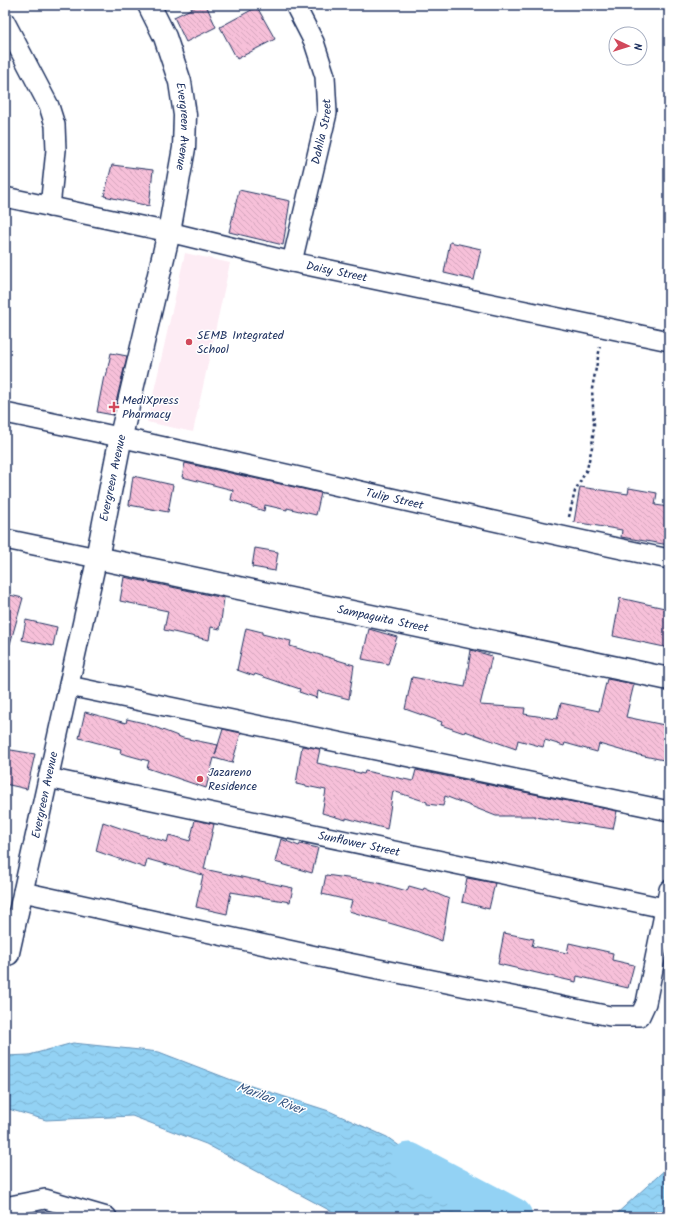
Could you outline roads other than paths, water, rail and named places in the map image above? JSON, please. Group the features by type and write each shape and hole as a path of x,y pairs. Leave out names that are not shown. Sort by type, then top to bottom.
{"street":[{"name":"Evergreen Avenue","path":"9,955 97,558 121,436 168,232 184,148 185,115 180,82 165,36 150,5"},
{"name":"Dahlia Street","path":"292,262 327,113 326,76 314,42 295,5"},
{"path":"5,22 49,106 55,125 56,150 50,207"},
{"name":"Daisy Street","path":"5,197 168,232 292,262 669,341"},
{"name":"Tulip Street","path":"5,413 121,436 565,537 669,559"},
{"path":"5,539 97,558"},
{"name":"Sampaguita Street","path":"97,558 669,679"},
{"path":"69,686 669,810"},
{"name":"Sunflower Street","path":"48,778 667,909"},
{"path":"23,892 334,960 610,1016 640,1016 646,1003 667,909 669,890"},
{"path":"5,1207 45,1199 106,1217"}],"water":[{"path":"73,1043 159,1052 229,1079 329,1111 387,1137 458,1188 502,1217 342,1217 206,1144 132,1116 46,1120 5,1108 5,1056 29,1055"},
{"path":"669,1166 669,1217 613,1217"}],"waterway":[{"name":"Marilao River","path":"409,1162 513,1217"}],"place":[{"name":"SEMB Integrated School","path":"189,342"},
{"name":"MediXpress Pharmacy","path":"114,407"},
{"name":"Jazareno Residence","path":"200,779"}]}
